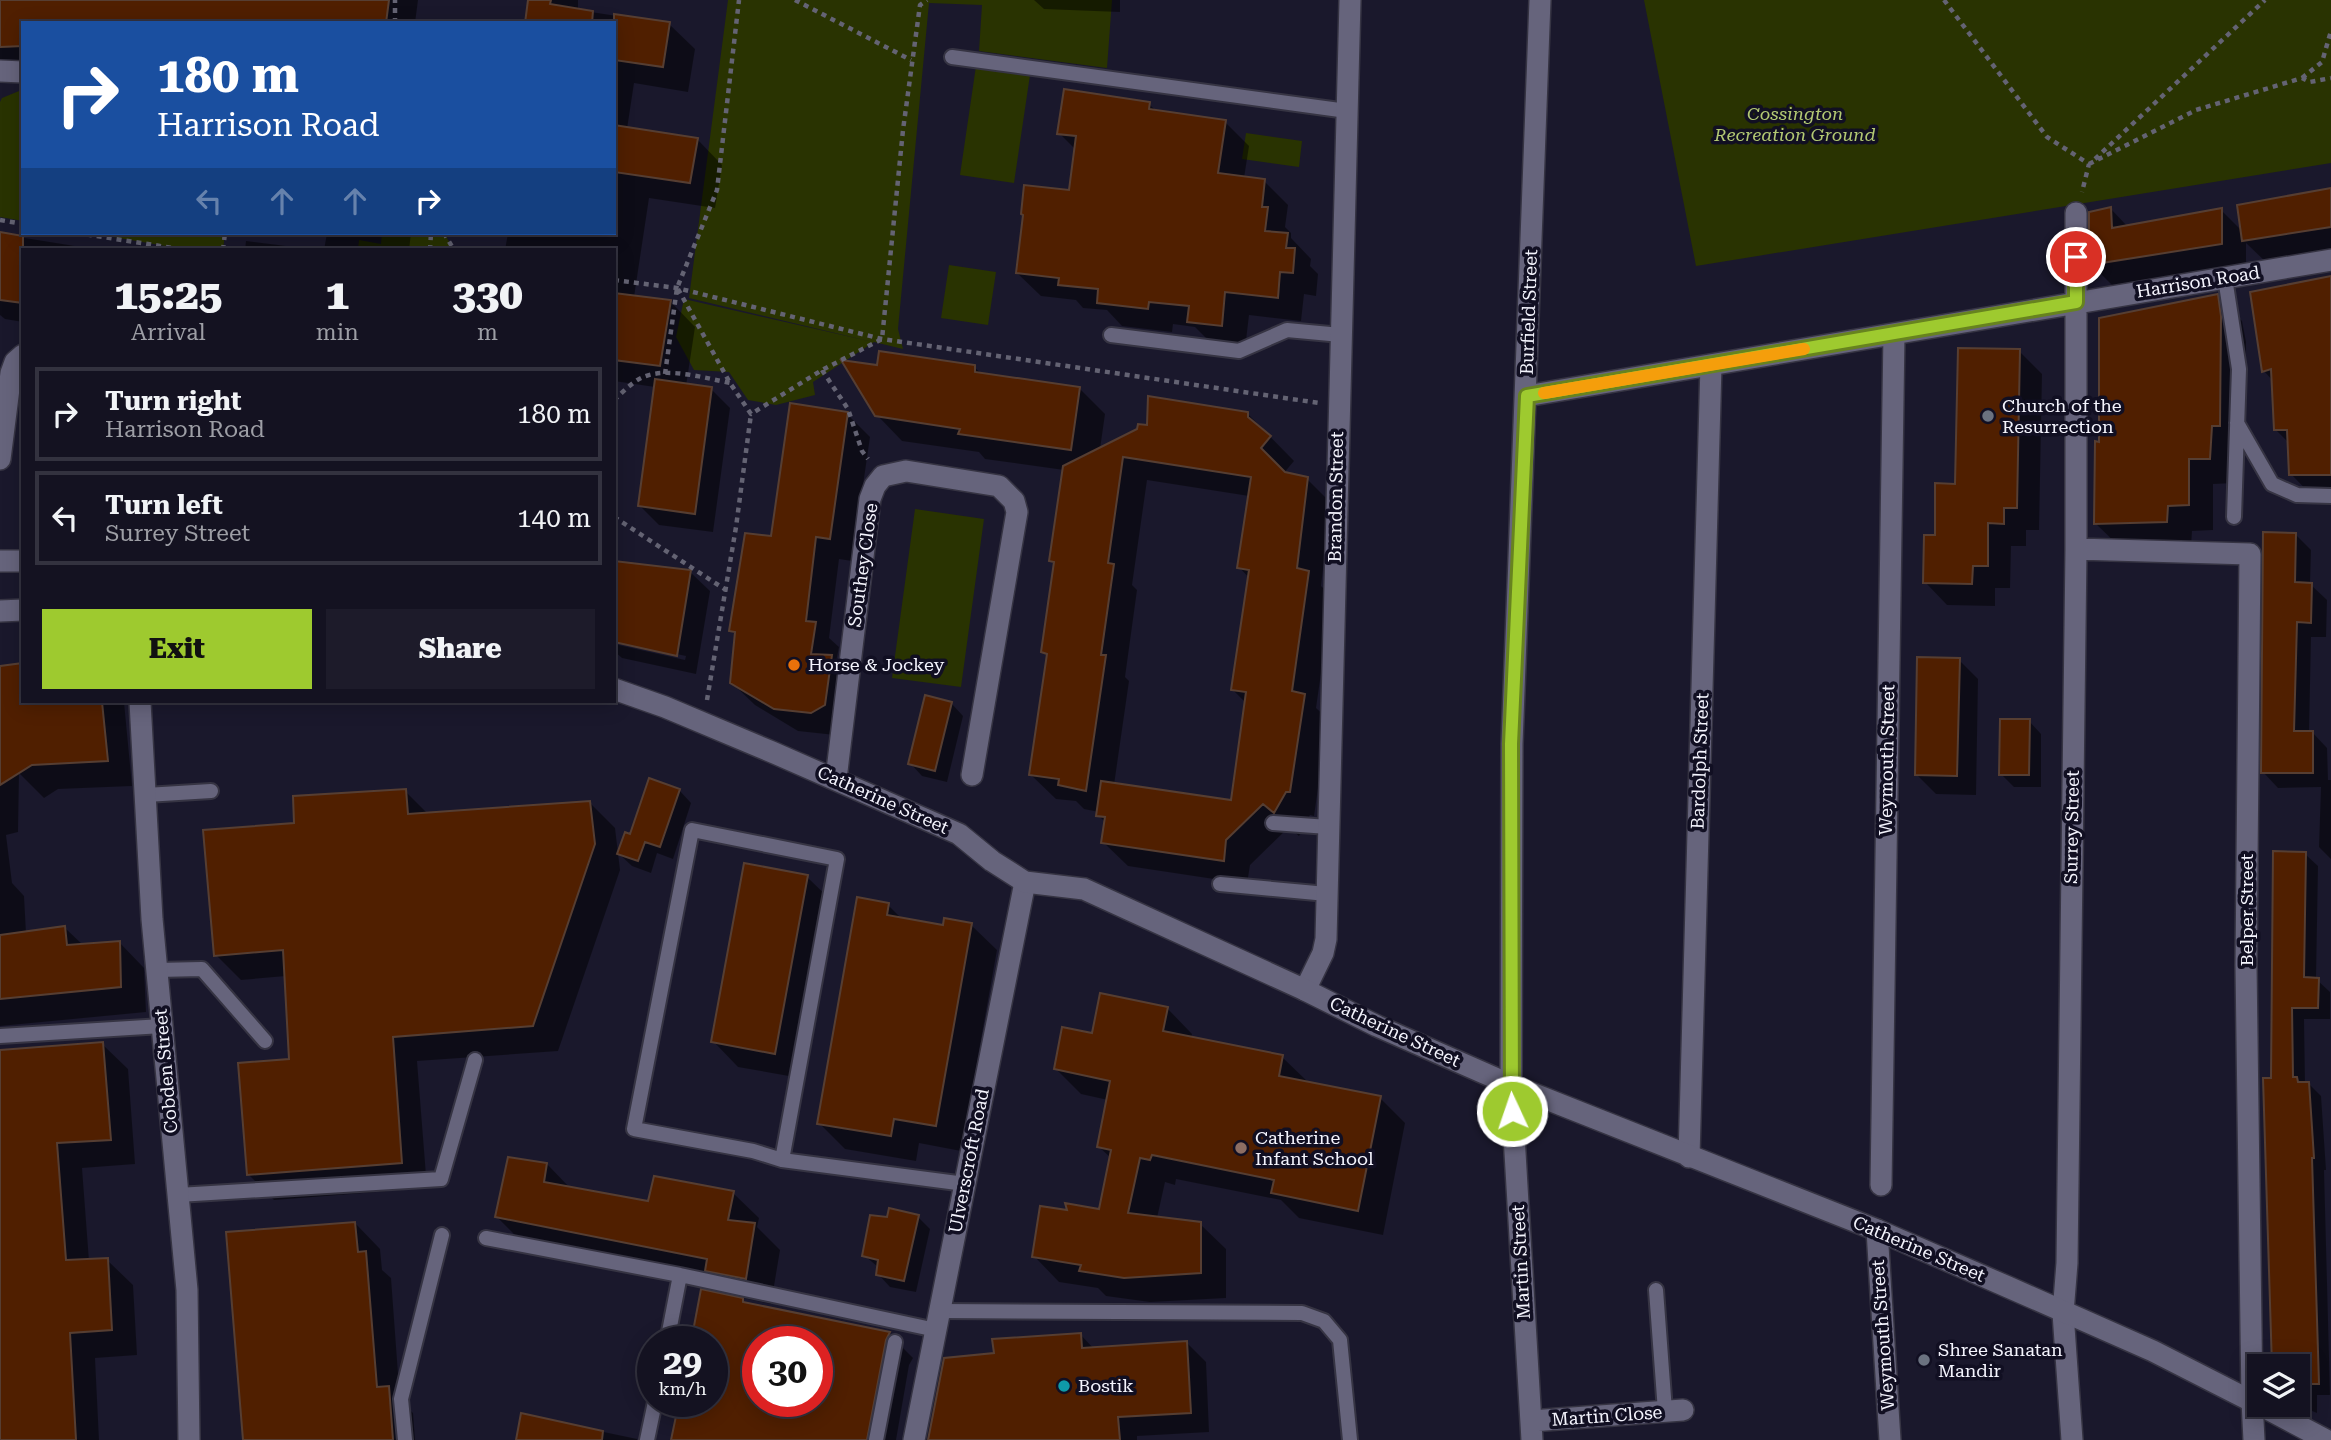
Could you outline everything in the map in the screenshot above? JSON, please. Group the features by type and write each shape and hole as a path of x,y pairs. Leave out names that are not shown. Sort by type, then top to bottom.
{"street":[{"name":"Brandon Street","path":"1305,990 1323,953 1326,939 1350,0"},
{"name":"Burfield Street","path":"1511,1085 1511,744 1527,396 1540,0"},
{"path":"0,71 21,72"},
{"name":"Surrey Street","path":"2072,1440 2063,1312 2067,1263 2076,549 2076,214"},
{"name":"Harrison Road","path":"1527,396 2331,260"},
{"name":"Weymouth Street","path":"1881,1185 1894,334"},
{"path":"0,459 11,373 15,362 21,357"},
{"name":"Bardolph Street","path":"1689,1157 1711,365"},
{"path":"883,476 906,471 999,485 1014,501 1017,512 972,775"},
{"name":"Southey Close","path":"836,779 870,499 883,476"},
{"name":"Belper Street","path":"2076,549 2250,554 2246,965 2256,1354"},
{"path":"0,561 21,561"},
{"path":"0,611 21,610"},
{"name":"Catherine Street","path":"616,690 703,723 959,834 992,861 1025,882 1084,889 1305,990 1377,1026 1511,1085 1877,1230 2153,1351 2247,1399"},
{"name":"Cobden Street","path":"140,703 157,970 187,1290 189,1440"},
{"name":"Ulverscroft Road","path":"914,1440 1025,882"},
{"name":"Martin Street","path":"1511,1085 1532,1431"},
{"name":"Weymouth Street","path":"1877,1230 1890,1440"},
{"name":"Martin Close","path":"1532,1431 1674,1411"},
{"name":"Belper Street","path":"2254,1440 2256,1417"},
{"name":"Catherine Street","path":"2282,1417 2326,1440"}],"lane":[{"path":"952,57 1347,111"},
{"path":"2225,278 2239,369 2234,517"},
{"path":"1111,335 1239,351 1287,330 1341,335"},
{"path":"2237,423 2272,484 2297,495 2331,496"},
{"path":"146,795 211,791"},
{"path":"1273,822 1328,827"},
{"path":"782,1160 837,859 692,830 634,1129 782,1160 965,1184"},
{"path":"1220,884 1327,894"},
{"path":"157,970 202,969 265,1041"},
{"path":"0,1036 162,1026"},
{"path":"178,1195 441,1179 475,1060"},
{"path":"405,1440 401,1399 442,1234"},
{"path":"486,1238 937,1320 1302,1313 1324,1321 1340,1340 1350,1440"},
{"path":"670,1326 680,1275"},
{"path":"1656,1290 1674,1411"},
{"path":"876,1440 895,1342"},
{"path":"647,1440 652,1417"}],"path":[{"path":"395,0 395,21"},
{"path":"665,374 677,288 717,190 739,0"},
{"path":"795,0 911,60"},
{"path":"882,339 911,60 920,5 927,0"},
{"path":"1944,0 2047,137 2089,164"},
{"path":"2076,214 2089,164 2265,0"},
{"path":"2089,164 2196,110 2302,78 2322,62 2331,31"},
{"path":"2302,78 2310,82 2331,78"},
{"path":"0,220 21,224"},
{"path":"90,235 173,248"},
{"path":"616,280 677,288 882,339 1339,406"},
{"path":"677,288 730,383 751,414 726,590 703,723"},
{"path":"751,414 822,370 882,339"},
{"path":"822,370 848,409 862,451 883,476"},
{"path":"616,398 641,378 678,372 730,383"},
{"path":"616,518 726,590"}],"green space":[{"path":"728,0 1112,0 1107,68 979,51 982,5 929,3 898,329 903,349 874,342 813,382 815,395 776,405 748,400 729,372 694,370 676,337 684,299 873,342 689,298"},
{"name":"Cossington Recreation Ground","path":"1644,0 2331,0 2331,163 1696,266"},
{"path":"976,66 1030,75 1014,183 960,175"},
{"path":"21,91 21,221 0,217 2,98"},
{"path":"1246,133 1302,141 1299,167 1242,159"},
{"path":"102,235 225,235 223,248 177,248"},
{"path":"382,235 445,235 453,248 358,248 359,240 381,244"},
{"path":"949,265 996,272 988,325 941,318"},
{"path":"915,509 984,519 961,687 892,678"}],"building":[{"path":"0,0 389,0 386,21 21,21 21,46 0,47"},
{"path":"528,0 551,0 550,4 593,11 592,21 525,21"},
{"path":"614,14 670,22 663,67 616,60"},
{"path":"1064,89 1150,102 1149,109 1226,120 1218,173 1265,179 1262,207 1268,207 1265,231 1288,233 1286,248 1295,248 1293,273 1280,272 1278,298 1225,292 1222,326 1187,322 1189,306 1149,302 1148,309 1097,303 1098,289 1058,285 1059,278 1016,273 1024,185 1069,190 1076,136 1057,134"},
{"path":"616,125 698,138 690,183 616,172"},
{"path":"2331,188 2331,227 2242,241 2237,205"},
{"path":"2111,207 2112,228 2222,208 2222,244 2089,265 2089,212"},
{"path":"0,232 23,236 21,303 0,300"},
{"path":"2331,276 2331,475 2289,475 2287,430 2274,430 2271,369 2262,372 2250,292"},
{"path":"616,293 671,300 660,366 616,360"},
{"path":"2218,294 2221,316 2220,426 2212,426 2210,459 2189,459 2189,505 2168,506 2167,522 2094,524 2095,441 2099,442 2099,318"},
{"name":"Church of the Resurrection","path":"1958,348 2020,349 2017,508 2004,508 2004,524 1988,523 1988,566 1973,566 1972,584 1923,583 1924,535 1935,535 1935,483 1955,484"},
{"path":"879,351 975,365 975,372 1080,387 1071,450 958,434 960,429 875,416 841,360 877,365"},
{"path":"655,379 712,387 695,514 638,506"},
{"path":"1148,396 1248,412 1248,417 1271,436 1261,448 1285,472 1308,477 1297,568 1309,571 1292,691 1305,694 1290,792 1286,792 1274,813 1263,804 1226,840 1224,861 1101,843 1105,817 1096,816 1101,781 1231,800 1246,692 1231,690 1249,570 1237,568 1251,477 1123,457 1108,563 1114,564 1101,655 1106,655 1086,791 1058,785 1059,779 1029,775 1047,654 1041,652 1054,562 1049,561 1063,466 1137,429 1138,424 1147,425"},
{"path":"790,403 848,412 830,539 816,537 806,621 816,622 811,654 832,655 825,705 811,713 774,709 730,683 735,632 729,631 745,533 771,536"},
{"path":"2263,532 2296,533 2295,582 2312,583 2311,623 2297,622 2294,731 2313,731 2313,773 2261,773"},
{"path":"616,561 691,570 677,656 616,642"},
{"path":"1917,657 1960,658 1957,776 1915,775"},
{"path":"21,663 21,703 102,703 108,761 32,765 0,785 0,666"},
{"path":"925,695 952,702 935,771 908,764"},
{"path":"2000,719 2030,719 2029,775 1999,775"},
{"path":"649,778 680,789 660,847 645,842 638,861 617,854 625,832 630,834"},
{"path":"406,789 408,814 590,801 595,844 533,1026 393,1037 402,1163 247,1175 238,1063 289,1059 283,950 214,956 203,830 294,823 293,796"},
{"path":"2273,851 2306,852 2304,977 2319,978 2318,1008 2292,1008 2293,1077 2297,1077 2298,1082 2309,1082 2314,1158 2319,1384 2310,1384 2310,1354 2272,1354 2263,1078 2271,1078"},
{"path":"744,863 808,875 775,1054 711,1042"},
{"path":"857,897 889,903 887,915 943,925 944,918 972,923 936,1126 894,1119 891,1136 817,1124"},
{"path":"65,926 67,945 120,941 121,987 0,999 0,935"},
{"path":"1100,993 1168,1007 1163,1031 1283,1055 1279,1076 1381,1096 1358,1211 1271,1193 1274,1180 1152,1155 1150,1160 1140,1158 1128,1213 1201,1222 1201,1273 1124,1278 1079,1271 1081,1265 1032,1257 1040,1206 1067,1210 1065,1203 1099,1209 1111,1150 1097,1147 1110,1081 1054,1069 1062,1027 1092,1033"},
{"path":"103,1042 111,1140 57,1143 66,1260 108,1258 112,1330 70,1333 76,1440 0,1440 0,1050"},
{"path":"508,1157 547,1163 544,1182 648,1201 654,1176 734,1191 728,1220 755,1223 746,1279 705,1271 707,1259 495,1217"},
{"path":"889,1208 919,1215 904,1281 876,1275 878,1260 862,1256 870,1215 887,1217"},
{"path":"355,1222 358,1252 366,1251 377,1387 389,1386 393,1440 243,1440 226,1232"},
{"path":"701,1289 743,1298 743,1302 890,1332 886,1340 867,1440 671,1440 676,1417 728,1417 728,1326 694,1326"},
{"name":"Bostik","path":"1081,1333 1082,1348 1187,1341 1191,1413 1118,1417 1120,1440 928,1440 944,1358 994,1353 992,1339"},
{"path":"521,1413 603,1431 602,1440 516,1440"}],"slow traffic":[{"path":"1544,393 1804,349"}],"place":[{"name":"Church of the Resurrection","path":"1988,416"},
{"name":"Horse & Jockey","path":"794,665"},
{"name":"Catherine Infant School","path":"1241,1148"},
{"name":"Shree Sanatan Mandir","path":"1924,1360"},
{"name":"Bostik","path":"1064,1386"}],"route":[{"path":"1512,1111 1511,744 1527,396 2076,302 2076,257"}]}
